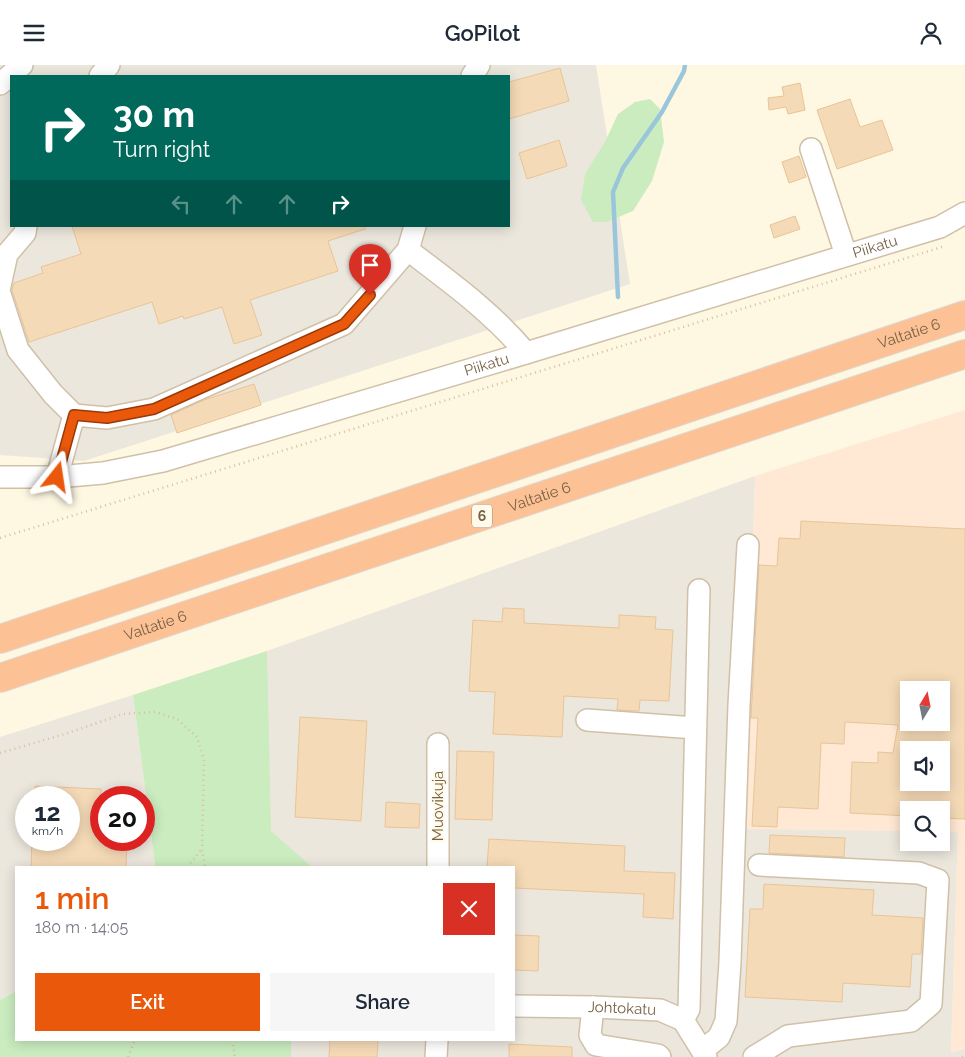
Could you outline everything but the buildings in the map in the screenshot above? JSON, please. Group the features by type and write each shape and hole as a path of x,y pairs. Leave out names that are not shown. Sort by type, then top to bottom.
{"highway":[{"name":"Valtatie 6","path":"0,639 965,315"},
{"name":"Valtatie 6","path":"0,678 965,354"}],"street":[{"path":"10,75 22,65"},
{"path":"101,75 109,65"},
{"path":"0,84 10,75"},
{"path":"811,149 846,255"},
{"name":"Piikatu","path":"0,477 57,477 103,473 163,461 940,227 965,213"},
{"path":"0,286 8,254 25,233 26,227"},
{"path":"0,293 18,350 53,394 74,415 107,418 154,409 344,324 408,250 415,227"},
{"path":"408,250 508,330 526,353"},
{"path":"57,477 74,415"},
{"path":"699,590 689,1009 683,1020 704,1053 719,1037 726,1021 730,961 739,705 748,545"},
{"path":"587,720 695,728"},
{"name":"Muovikuja","path":"438,744 438,866"},
{"path":"754,1057 788,1036 911,1021 931,1004 938,879 919,873 759,865"},
{"name":"Johtokatu","path":"515,1006 660,1010 683,1020"},
{"path":"593,1007 590,1035 596,1045 658,1055 660,1057"},
{"path":"436,1057 437,1041"}],"path":[{"path":"0,538 940,248 948,243"},
{"path":"0,753 68,733 122,714 155,712 177,719 197,737 204,760 202,849 205,866"},
{"path":"188,866 202,849"},
{"path":"128,1057 136,1041"},
{"path":"232,1041 235,1057"}],"shaded area":[{"path":"0,65 596,65 630,284 84,461 0,455"},
{"path":"965,410 965,1049 951,1052 958,832 950,832 950,801 900,801 900,831 744,830 755,476"},
{"path":"755,476 744,829 900,831 900,851 950,851 950,832 958,832 951,1052 965,1049 965,1057 266,1057 266,1041 515,1041 515,866 267,866 267,651"},
{"path":"133,695 145,786 90,786 90,851 153,851 155,865 15,866 15,992 0,1000 0,737"}],"green space":[{"path":"650,99 660,109 664,142 652,181 633,211 607,222 593,222 581,200 585,174 605,142 618,114 635,102"},
{"path":"267,651 271,831 311,866 154,866 155,786 145,786 133,695"},
{"path":"15,992 15,1041 291,1041 291,1057 0,1057 0,1000"}],"waterway":[{"path":"618,297 613,192 623,168 662,112 684,71 685,65"}],"route":[{"path":"57,477 74,415 107,418 154,409 344,324 370,295"}]}
